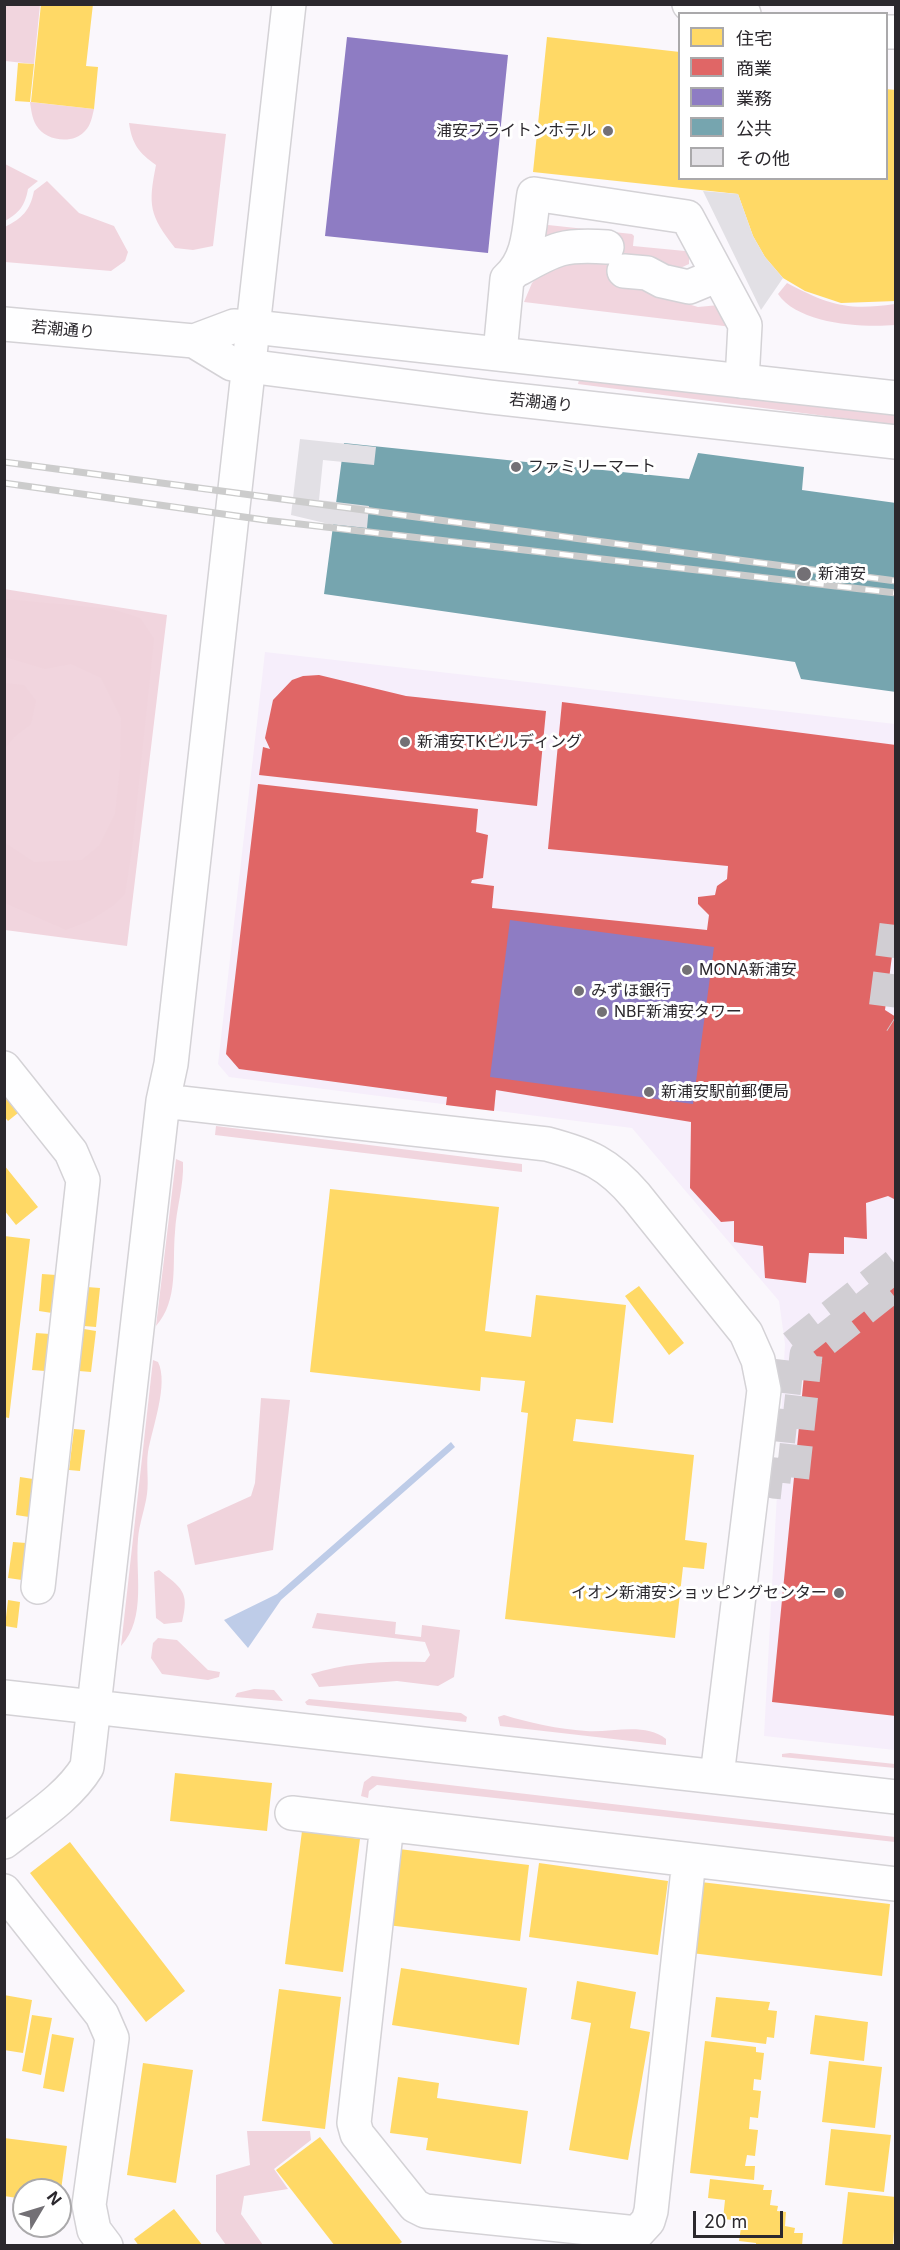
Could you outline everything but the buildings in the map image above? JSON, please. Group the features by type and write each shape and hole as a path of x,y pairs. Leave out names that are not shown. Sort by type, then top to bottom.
{"street":[{"path":"4,1842 79,1781 87,1767 163,1101 171,1064 289,4"},
{"path":"689,4 733,12"},
{"path":"519,269 525,254 534,194 687,217 745,325 742,381"},
{"path":"500,353 507,279 519,269 555,249 573,245 615,259 662,281 689,287 718,275"},
{"name":"若潮通り","path":"4,324 194,341 234,326 254,327 896,398"},
{"name":"若潮通り","path":"194,341 232,364 490,397 896,442"},
{"path":"4,1068 71,1152 83,1180 38,1587"},
{"path":"163,1101 547,1144 589,1156 621,1178 636,1196 747,1333 758,1360 764,1390 717,1776"},
{"path":"4,1697 896,1797"},
{"path":"292,1813 896,1884"},
{"path":"387,1824 354,2123 357,2134 415,2206 425,2211 637,2233 642,2230 651,2211 689,1860"},
{"path":"4,1891 102,2015 112,2038 89,2205 94,2230 106,2246"}],"shaded area":[{"path":"5,5 40,5 34,64 5,61"},
{"path":"30,102 94,109 90,124 85,131 74,138 59,139 46,135 36,125"},
{"path":"129,123 226,134 213,246 193,250 175,248 166,237 155,218 153,209 152,190 156,165 137,147"},
{"path":"5,164 38,181 28,189 21,208 5,221"},
{"path":"47,181 79,213 114,226 128,252 125,261 111,271 5,262 5,227 24,213 34,191"},
{"path":"548,225 632,234 634,236 633,246 685,251 689,256 689,264 676,270 668,298 698,307 719,305 732,327 524,302 532,283 548,265 549,241 542,235 542,230"},
{"path":"787,283 815,297 839,304 864,307 895,304 895,325 866,326 815,318 787,304 778,294"},
{"path":"580,376 895,413 895,425 578,384"},
{"path":"4,589 167,615 127,946 5,930"},
{"path":"5,599 112,609 140,618 154,639 132,849 125,894 111,907 89,921 66,930 5,903 5,843 34,862 82,860 99,846 115,814 120,768 121,718 101,678 71,664 45,669 5,657"},
{"path":"265,652 895,724 895,1750 764,1736 785,1344 779,1301 632,1128 229,1077 218,1064"},
{"path":"5,683 24,685 36,701 31,724 14,737 5,748"},
{"path":"216,1126 522,1164 522,1172 215,1135"},
{"path":"176,1159 183,1162 183,1171 176,1223 173,1281 168,1305 156,1326"},
{"path":"153,1360 158,1362 162,1382 148,1452 147,1494 139,1533 137,1609 129,1635 121,1646"},
{"path":"261,1398 290,1400 273,1550 195,1565 187,1525 251,1496 255,1483"},
{"path":"159,1570 182,1591 185,1603 182,1622 164,1624 156,1618 154,1572"},
{"path":"317,1613 396,1622 395,1634 421,1637 422,1625 460,1630 454,1677 438,1686 397,1681 319,1687 311,1674 368,1663 425,1662 430,1655 425,1642 312,1628"},
{"path":"158,1638 177,1640 208,1670 220,1672 219,1677 208,1680 162,1674 151,1658 153,1643"},
{"path":"254,1689 274,1690 283,1701 235,1697 237,1693"},
{"path":"309,1699 461,1713 467,1717 466,1722 307,1705 305,1702"},
{"path":"504,1715 576,1730 648,1731 666,1739 666,1745 500,1726 498,1717"},
{"path":"782,1754 895,1764 895,1768 782,1757"},
{"path":"372,1776 895,1837 895,1842 377,1785 369,1791 368,1798 361,1796 364,1782"},
{"path":"247,2131 310,2131 311,2140 274,2169 288,2189 244,2196 241,2214 263,2245 226,2245 216,2231 216,2175 250,2165"}],"water":[{"path":"451,1442 455,1447 281,1600 248,1648 224,1620 277,1594"}],"tunnel":[{"path":"896,925 885,1010 896,1017"},
{"path":"896,1265 789,1350 774,1482 792,1484 806,1355 896,1283"}],"railway":[{"path":"4,462 896,581"},
{"path":"4,483 265,520 896,593"}],"place":[{"name":"浦安ブライトンホテル","path":"608,131"},
{"name":"ファミリーマート","path":"516,467"},
{"name":"新浦安","path":"804,574"},
{"name":"新浦安TKビルディング","path":"405,742"},
{"name":"MONA新浦安","path":"687,970"},
{"name":"みずほ銀行","path":"579,991"},
{"name":"NBF新浦安タワー","path":"602,1012"},
{"name":"新浦安駅前郵便局","path":"649,1092"},
{"name":"イオン新浦安ショッピングセンター","path":"839,1593"}]}
